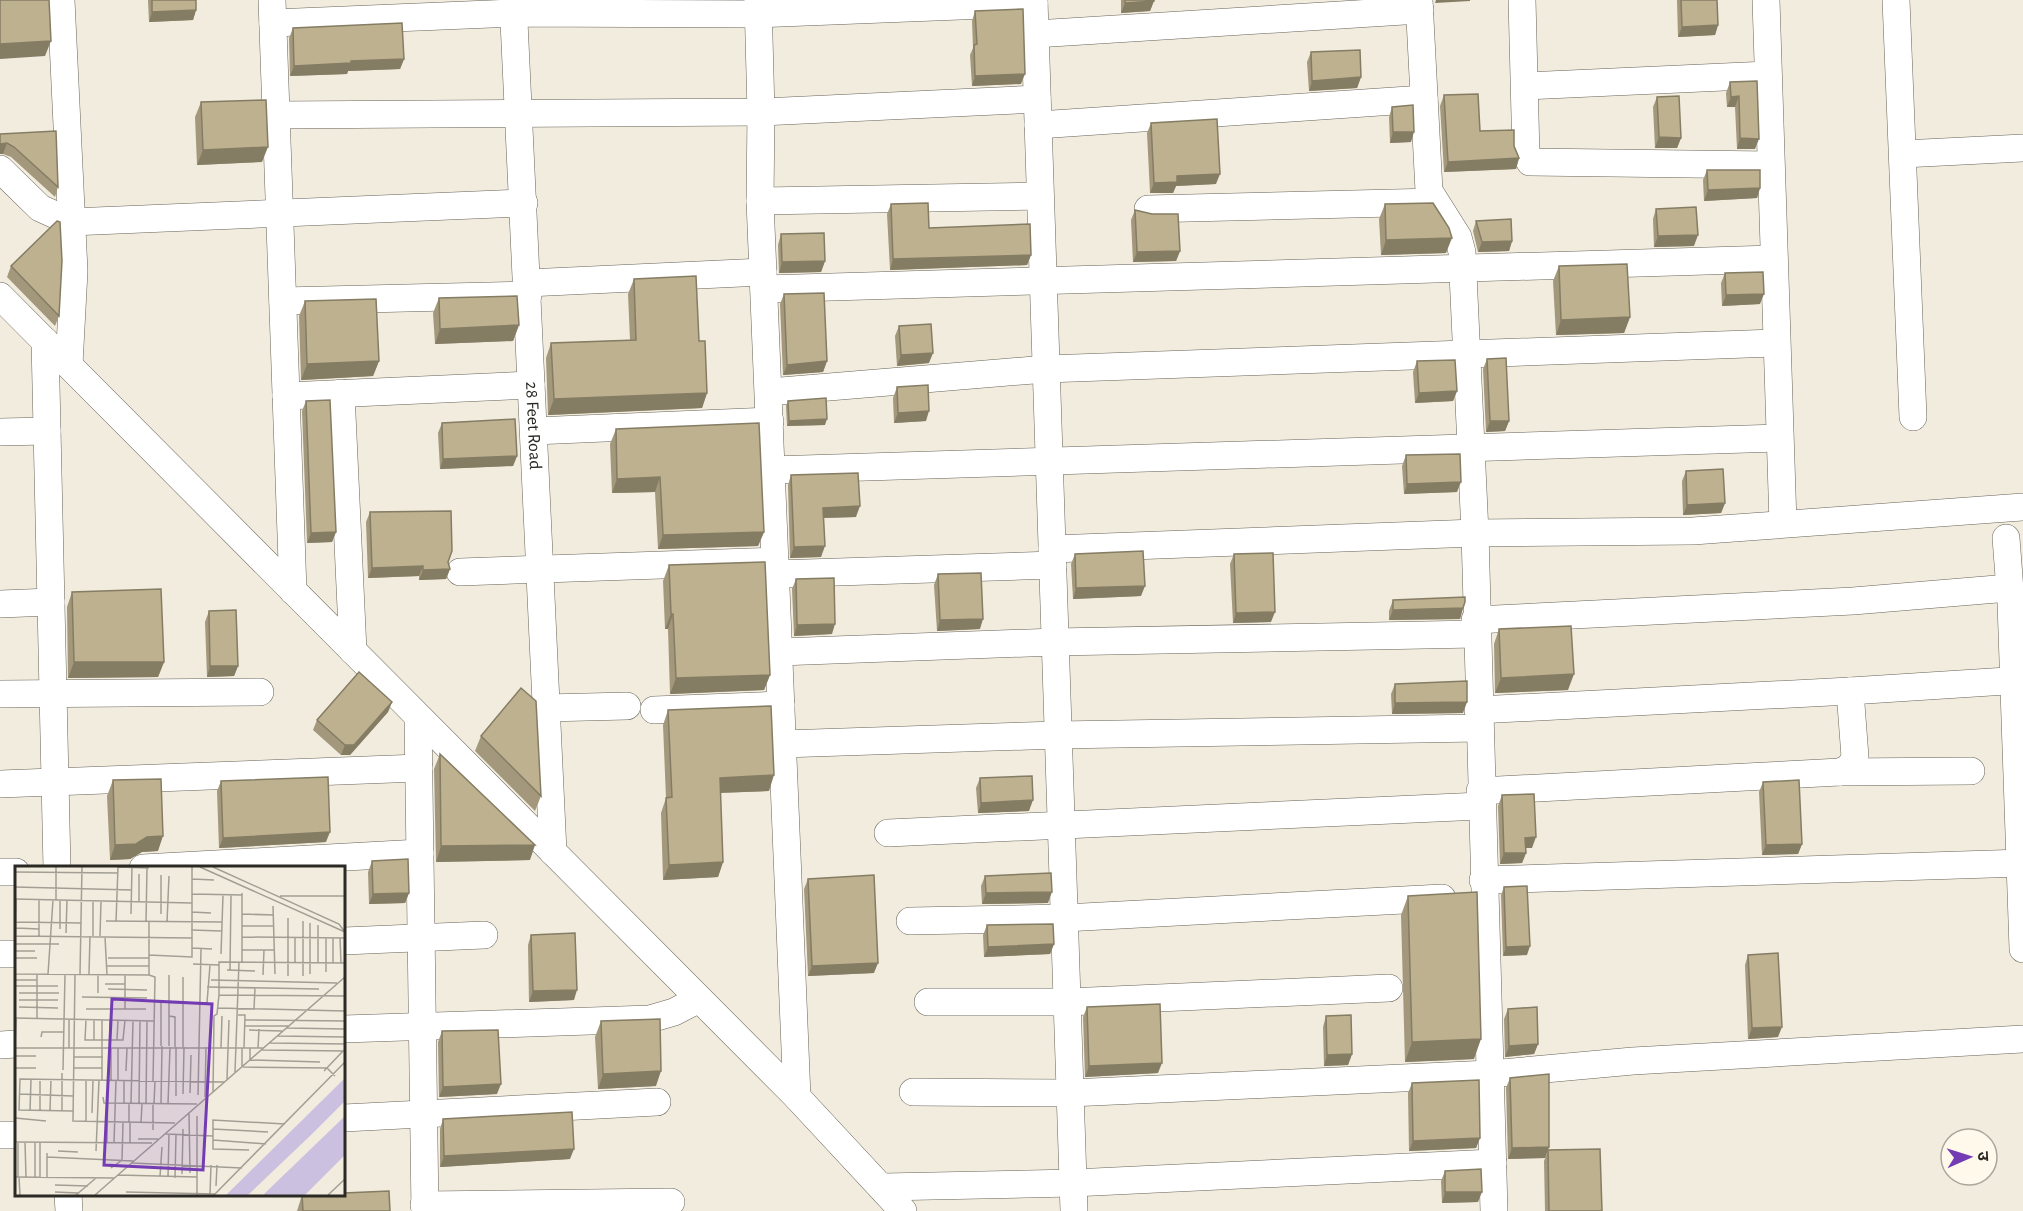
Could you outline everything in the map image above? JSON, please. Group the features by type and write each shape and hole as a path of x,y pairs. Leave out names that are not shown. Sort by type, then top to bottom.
{"street":[{"path":"61,0 74,271 69,365"},
{"path":"1531,0 1522,0 1526,155 1530,162 1770,165"},
{"path":"1766,0 1775,343 1783,523"},
{"path":"1896,0 1913,417"},
{"path":"293,591 273,11 513,7 758,7 1034,1 1074,1211"},
{"path":"1035,34 1419,5 1427,183 1435,202 1460,242 1462,269 1475,533 1478,719 1494,1211"},
{"name":"28 Feet Road","path":"513,7 520,112 553,852"},
{"path":"758,7 761,112 760,201 797,1097"},
{"path":"1525,86 1768,75"},
{"path":"276,115 520,112 1037,112 1424,99"},
{"path":"1903,154 2023,148"},
{"path":"0,169 40,208 71,222 524,202"},
{"path":"760,201 1040,195"},
{"path":"1148,209 1435,202"},
{"path":"283,302 527,289 764,280 1043,281 1773,260"},
{"path":"0,296 797,1097 884,1187 903,1211"},
{"path":"45,341 57,866"},
{"path":"769,392 1046,369 1467,356 1775,343"},
{"path":"286,396 531,385"},
{"path":"341,393 353,651"},
{"path":"534,431 770,421"},
{"path":"0,432 47,431"},
{"path":"771,470 1779,438"},
{"path":"460,572 540,567 775,567 1052,557 1475,533 1694,531 2023,507"},
{"path":"2006,538 2018,680 2023,949"},
{"path":"778,652 1476,627 2009,588"},
{"path":"0,604 51,602"},
{"path":"782,744 1478,719 2018,680"},
{"path":"1840,772 1850,767 1855,757 1850,691"},
{"path":"0,694 260,692"},
{"path":"654,710 781,705"},
{"path":"546,708 627,706"},
{"path":"418,717 424,1208 671,1202"},
{"path":"0,784 419,768"},
{"path":"888,833 1061,825 1481,799 1840,772 1971,771"},
{"path":"164,866 420,853"},
{"path":"909,921 1064,918 1484,888 2022,863"},
{"path":"345,941 484,935"},
{"path":"928,1002 1067,1002 1389,988"},
{"path":"345,1029 650,1019 674,1012 699,999"},
{"path":"913,1092 1070,1093 1490,1074 1633,1061 2023,1039"},
{"path":"0,1045 15,1044"},
{"path":"345,1118 657,1102"},
{"path":"884,1187 1073,1182 1493,1163"},
{"path":"68,1196 69,1211"}],"building":[{"path":"0,0 49,0 51,41 0,44"},
{"path":"152,0 196,0 196,10 152,12"},
{"path":"1125,0 1154,0 1154,1 1125,3"},
{"path":"1681,0 1717,0 1718,25 1682,27"},
{"path":"1023,9 1025,74 975,76 974,45 977,44 975,11"},
{"path":"402,23 404,59 294,66 293,28"},
{"path":"1360,50 1361,77 1312,81 1311,52"},
{"path":"1757,81 1759,139 1740,138 1739,96 1731,97 1730,82"},
{"path":"1478,94 1480,131 1514,130 1514,146 1519,158 1448,162 1444,95"},
{"path":"1679,96 1681,138 1659,137 1657,97"},
{"path":"266,100 268,147 203,150 201,102"},
{"path":"1413,105 1414,132 1393,132 1392,107"},
{"path":"1217,119 1220,174 1177,176 1177,182 1154,183 1151,123"},
{"path":"56,131 58,187 14,147 7,143 0,144 0,134"},
{"path":"1707,170 1760,170 1760,188 1708,190"},
{"path":"928,203 929,228 1030,224 1031,255 893,259 891,204"},
{"path":"1433,203 1449,228 1452,238 1386,240 1385,204"},
{"path":"1696,207 1698,235 1658,236 1656,209"},
{"path":"1135,210 1152,214 1178,214 1180,251 1137,252"},
{"path":"1511,219 1512,241 1482,242 1476,221"},
{"path":"57,221 60,222 62,261 59,316 11,266"},
{"path":"824,233 825,261 782,262 781,234"},
{"path":"1627,264 1630,317 1561,320 1559,266"},
{"path":"1763,272 1764,294 1726,295 1725,273"},
{"path":"696,276 699,341 705,341 707,393 554,399 551,343 636,340 634,279"},
{"path":"824,293 827,361 787,365 784,294"},
{"path":"517,296 519,325 440,329 439,298"},
{"path":"376,299 379,361 307,364 305,301"},
{"path":"931,324 933,353 901,355 899,326"},
{"path":"1506,358 1509,421 1490,421 1487,359"},
{"path":"1455,360 1457,391 1419,393 1417,361"},
{"path":"928,385 929,411 898,413 897,387"},
{"path":"826,398 827,419 789,421 788,401"},
{"path":"330,400 336,532 311,533 306,401"},
{"path":"515,419 517,456 443,459 442,423"},
{"path":"759,423 764,532 663,535 660,477 617,479 616,429"},
{"path":"1460,454 1461,482 1407,484 1406,455"},
{"path":"1723,469 1725,503 1687,505 1686,471"},
{"path":"858,473 860,506 823,508 825,546 794,547 791,475"},
{"path":"451,511 452,551 448,562 450,569 423,570 423,566 372,568 370,512"},
{"path":"1143,551 1145,586 1076,588 1075,554"},
{"path":"1273,553 1275,612 1236,613 1234,554"},
{"path":"765,562 770,675 676,678 669,565"},
{"path":"981,573 983,619 940,620 938,574"},
{"path":"834,578 835,624 797,625 796,579"},
{"path":"161,589 164,662 74,662 72,592"},
{"path":"1465,597 1463,608 1393,610 1393,600"},
{"path":"236,610 238,666 210,666 209,611"},
{"path":"1571,626 1574,674 1501,678 1499,629"},
{"path":"359,672 392,702 354,745 345,745 317,720"},
{"path":"1467,681 1467,702 1395,703 1395,684"},
{"path":"521,688 536,701 541,796 481,736"},
{"path":"771,706 774,775 720,778 723,862 669,865 666,798 672,797 668,710"},
{"path":"440,754 535,845 441,846"},
{"path":"1032,776 1033,800 981,803 980,778"},
{"path":"328,777 330,832 223,838 221,781"},
{"path":"161,779 163,836 147,837 136,844 115,845 113,780"},
{"path":"1799,780 1802,844 1766,845 1763,782"},
{"path":"1534,794 1536,837 1525,838 1526,853 1504,853 1502,795"},
{"path":"408,859 409,893 373,894 372,861"},
{"path":"1051,873 1052,892 986,893 985,876"},
{"path":"874,875 878,963 812,966 808,879"},
{"path":"1527,886 1530,946 1506,947 1504,887"},
{"path":"1477,892 1481,1039 1412,1042 1408,896"},
{"path":"1053,924 1054,944 988,947 987,925"},
{"path":"575,933 577,990 533,991 531,935"},
{"path":"1778,953 1782,1027 1752,1028 1748,955"},
{"path":"1160,1004 1162,1063 1089,1066 1087,1007"},
{"path":"1537,1007 1538,1044 1509,1046 1508,1009"},
{"path":"1351,1015 1352,1054 1327,1055 1326,1016"},
{"path":"660,1019 661,1071 603,1074 601,1021"},
{"path":"498,1030 501,1084 443,1087 442,1031"},
{"path":"1549,1074 1549,1147 1512,1148 1510,1078"},
{"path":"1479,1080 1480,1138 1413,1141 1412,1083"},
{"path":"572,1112 574,1149 444,1156 443,1119"},
{"path":"1600,1149 1602,1211 1549,1211 1548,1150"},
{"path":"1481,1169 1482,1192 1445,1192 1445,1171"},
{"path":"389,1191 390,1211 303,1211 302,1196 345,1196 345,1193"}]}
